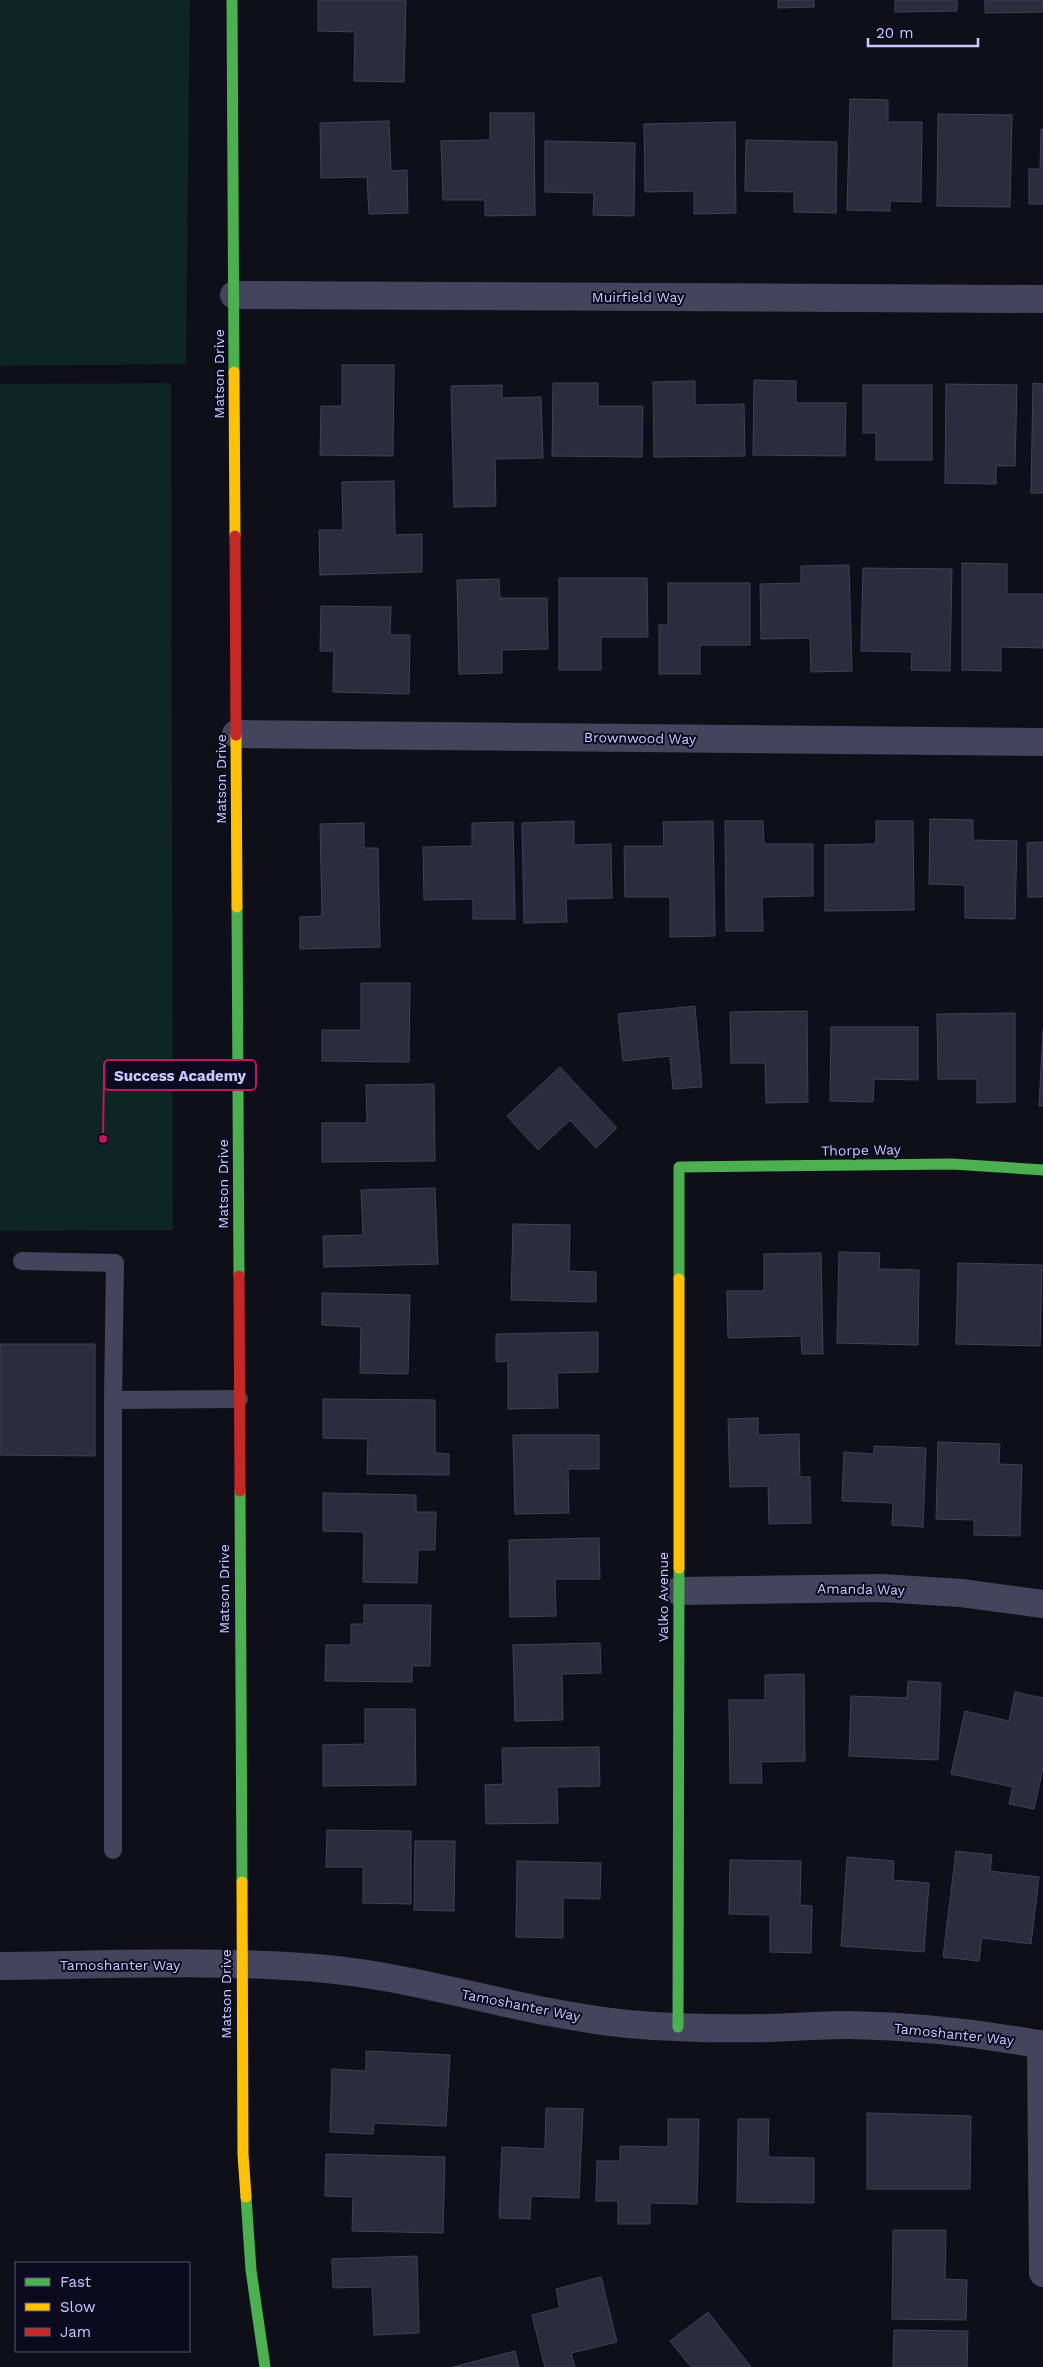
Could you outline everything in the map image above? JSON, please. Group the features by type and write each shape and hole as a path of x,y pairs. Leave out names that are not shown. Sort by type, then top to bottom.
{"street":[{"name":"Matson Drive","path":"232,0 243,2154 251,2270 265,2367"},
{"name":"Muirfield Way","path":"234,295 1043,299"},
{"name":"Brownwood Way","path":"236,734 1043,742"},
{"name":"Thorpe Way","path":"679,1167 952,1164 1043,1170"},
{"name":"Valko Avenue","path":"678,2027 679,1167"},
{"name":"Amanda Way","path":"678,1590 881,1588 961,1593 1043,1604"},
{"name":"Tamoshanter Way","path":"0,1966 241,1964 328,1969 405,1980 537,2010 626,2024 678,2027 770,2028 846,2025 927,2028 1042,2044"},
{"path":"1042,2044 1043,2274"}],"lane":[{"path":"22,1261 115,1263 113,1400 113,1850"},
{"path":"113,1400 238,1399"}],"green space":[{"path":"0,0 190,0 186,364 0,366"},
{"path":"171,383 173,1230 0,1231 0,384"}],"building":[{"path":"318,0 406,0 404,82 354,81 355,32 318,31"},
{"path":"778,0 814,0 814,7 778,8"},
{"path":"895,0 957,0 957,11 895,12"},
{"path":"985,0 1043,0 1043,12 985,13"},
{"path":"850,99 888,100 888,122 922,122 921,202 890,201 890,211 847,210"},
{"path":"490,113 534,113 535,215 485,216 485,200 443,200 441,141 490,140"},
{"path":"938,114 1012,115 1010,207 937,206"},
{"path":"389,121 391,171 407,170 408,213 369,214 367,177 321,178 320,123"},
{"path":"735,122 736,213 694,214 694,191 645,192 644,124"},
{"path":"1041,129 1043,129 1043,204 1029,204 1029,169 1040,169"},
{"path":"746,140 837,142 836,213 794,212 794,192 745,191"},
{"path":"545,141 635,143 634,216 593,215 594,193 545,192"},
{"path":"342,365 394,365 393,456 320,455 321,406 342,406"},
{"path":"754,380 796,381 796,403 846,403 845,456 753,455"},
{"path":"695,381 695,405 744,404 745,456 654,457 653,382"},
{"path":"553,383 598,383 598,406 643,406 642,457 552,456"},
{"path":"1033,383 1043,384 1043,493 1031,493"},
{"path":"946,384 1017,385 1015,466 996,466 996,484 945,483"},
{"path":"502,385 502,398 541,397 543,458 495,459 496,506 454,507 451,386"},
{"path":"863,385 932,385 932,460 876,460 876,433 863,433"},
{"path":"394,481 395,535 422,534 422,572 320,575 319,530 343,530 342,482"},
{"path":"962,563 1007,564 1007,594 1043,594 1043,648 1001,647 1001,671 962,670"},
{"path":"849,565 852,671 811,672 810,638 761,639 760,584 801,583 801,566"},
{"path":"863,568 952,569 950,671 911,670 912,652 861,651"},
{"path":"559,578 647,578 648,637 601,637 601,670 559,670"},
{"path":"499,579 500,598 547,598 548,649 502,650 502,673 459,674 457,580"},
{"path":"668,583 750,583 750,645 700,645 700,674 659,674 659,625 668,625"},
{"path":"321,606 391,607 390,635 410,635 409,694 333,692 334,651 320,651"},
{"path":"930,819 973,820 973,840 1017,841 1015,919 965,918 965,885 929,884"},
{"path":"574,821 574,845 611,844 612,898 566,899 567,922 524,923 522,823"},
{"path":"713,821 715,936 670,937 670,897 625,897 624,846 664,846 663,822"},
{"path":"725,821 763,821 764,844 813,844 813,896 762,897 763,931 726,931"},
{"path":"876,821 913,821 914,910 825,911 825,845 876,844"},
{"path":"513,822 515,919 473,919 473,899 424,900 423,847 472,846 472,823"},
{"path":"364,823 364,848 378,848 380,947 300,949 300,917 322,916 320,824"},
{"path":"1043,842 1043,897 1028,897 1027,843"},
{"path":"361,983 410,983 409,1062 322,1061 322,1030 361,1030"},
{"path":"695,1006 702,1087 673,1089 670,1056 623,1061 618,1014"},
{"path":"807,1011 808,1102 766,1103 765,1063 731,1063 730,1012"},
{"path":"1015,1013 1015,1102 977,1103 977,1079 938,1079 937,1014"},
{"path":"831,1027 918,1027 918,1080 874,1079 873,1102 830,1101"},
{"path":"1043,1029 1043,1106 1039,1106"},
{"path":"560,1067 617,1128 596,1148 570,1120 538,1150 507,1116"},
{"path":"434,1084 435,1161 322,1162 322,1123 367,1123 366,1085"},
{"path":"435,1188 438,1264 324,1267 323,1236 363,1235 361,1190"},
{"path":"513,1224 570,1225 569,1271 596,1272 596,1302 511,1300"},
{"path":"839,1252 880,1253 879,1269 919,1270 918,1345 837,1343"},
{"path":"821,1253 823,1354 802,1354 801,1336 728,1338 727,1291 764,1291 764,1254"},
{"path":"958,1263 1042,1265 1040,1346 956,1344"},
{"path":"322,1293 410,1295 408,1374 360,1373 361,1327 322,1325"},
{"path":"598,1332 598,1372 557,1373 558,1408 508,1409 508,1361 496,1362 496,1334"},
{"path":"0,1344 95,1344 95,1456 0,1455"},
{"path":"323,1399 435,1400 435,1453 449,1454 449,1475 367,1474 368,1439 323,1438"},
{"path":"758,1418 758,1435 799,1434 800,1477 810,1477 811,1523 769,1524 768,1486 730,1487 728,1419"},
{"path":"513,1435 599,1435 599,1469 568,1469 569,1513 515,1514"},
{"path":"938,1442 1000,1444 999,1464 1022,1465 1020,1536 974,1535 974,1520 936,1519"},
{"path":"874,1446 926,1448 923,1527 892,1525 893,1503 842,1501 844,1452 874,1454"},
{"path":"323,1493 416,1495 416,1512 436,1512 435,1550 418,1550 417,1583 363,1582 364,1532 323,1531"},
{"path":"599,1538 600,1579 555,1579 556,1616 510,1617 509,1540"},
{"path":"364,1605 431,1605 430,1666 412,1666 412,1682 325,1681 326,1645 351,1645 351,1624 364,1624"},
{"path":"600,1643 601,1673 562,1674 563,1720 515,1721 513,1645"},
{"path":"804,1674 805,1761 761,1762 762,1783 730,1783 729,1700 765,1700 765,1675"},
{"path":"908,1681 941,1683 938,1760 849,1756 851,1696 907,1698"},
{"path":"1015,1692 1043,1698 1043,1768 1034,1809 1009,1804 1013,1787 951,1774 965,1711 1009,1721"},
{"path":"365,1709 415,1709 416,1785 323,1786 323,1745 365,1744"},
{"path":"599,1747 600,1786 557,1787 558,1823 486,1824 485,1785 503,1784 502,1748"},
{"path":"327,1830 411,1831 411,1904 363,1903 363,1867 326,1867"},
{"path":"415,1841 455,1841 454,1911 414,1910"},
{"path":"956,1851 992,1855 990,1871 1039,1877 1031,1944 982,1938 979,1961 943,1957"},
{"path":"847,1857 894,1861 893,1880 929,1883 924,1952 841,1946"},
{"path":"730,1860 801,1861 800,1905 812,1906 811,1953 770,1952 770,1915 729,1914"},
{"path":"517,1861 601,1863 600,1899 563,1898 563,1938 516,1937"},
{"path":"366,2051 450,2055 446,2126 374,2123 373,2134 330,2132 332,2069 366,2071"},
{"path":"546,2108 583,2109 579,2198 531,2196 530,2219 499,2218 502,2147 545,2149"},
{"path":"867,2113 971,2116 970,2189 867,2189"},
{"path":"668,2119 699,2119 697,2204 650,2203 650,2224 618,2224 618,2201 596,2201 597,2161 620,2161 620,2146 668,2147"},
{"path":"738,2119 769,2119 768,2157 814,2158 814,2203 737,2202"},
{"path":"326,2154 445,2157 443,2233 352,2231 353,2197 325,2196"},
{"path":"893,2230 946,2230 945,2279 967,2280 966,2320 892,2319"},
{"path":"417,2256 419,2333 374,2335 372,2287 333,2288 332,2259"},
{"path":"601,2277 617,2342 571,2353 575,2367 545,2367 532,2315 560,2308 556,2289"},
{"path":"708,2312 751,2367 691,2367 670,2341"},
{"path":"894,2330 968,2331 967,2367 893,2367"},
{"path":"515,2351 519,2367 453,2367"}],"traffic: fast":[{"path":"232,0 234,372"},
{"path":"237,907 239,1276"},
{"path":"679,1279 679,1167 952,1164 1043,1170"},
{"path":"240,1491 242,1882"},
{"path":"678,2027 679,1568"},
{"path":"246,2197 251,2270 265,2367"}],"traffic: slow":[{"path":"234,372 235,536"},
{"path":"236,735 237,907"},
{"path":"679,1279 679,1568"},
{"path":"242,1882 243,2154 246,2197"}],"traffic: jam":[{"path":"235,536 236,735"},
{"path":"239,1276 240,1491"}],"place":[{"name":"Success Academy","path":"103,1139"}]}
